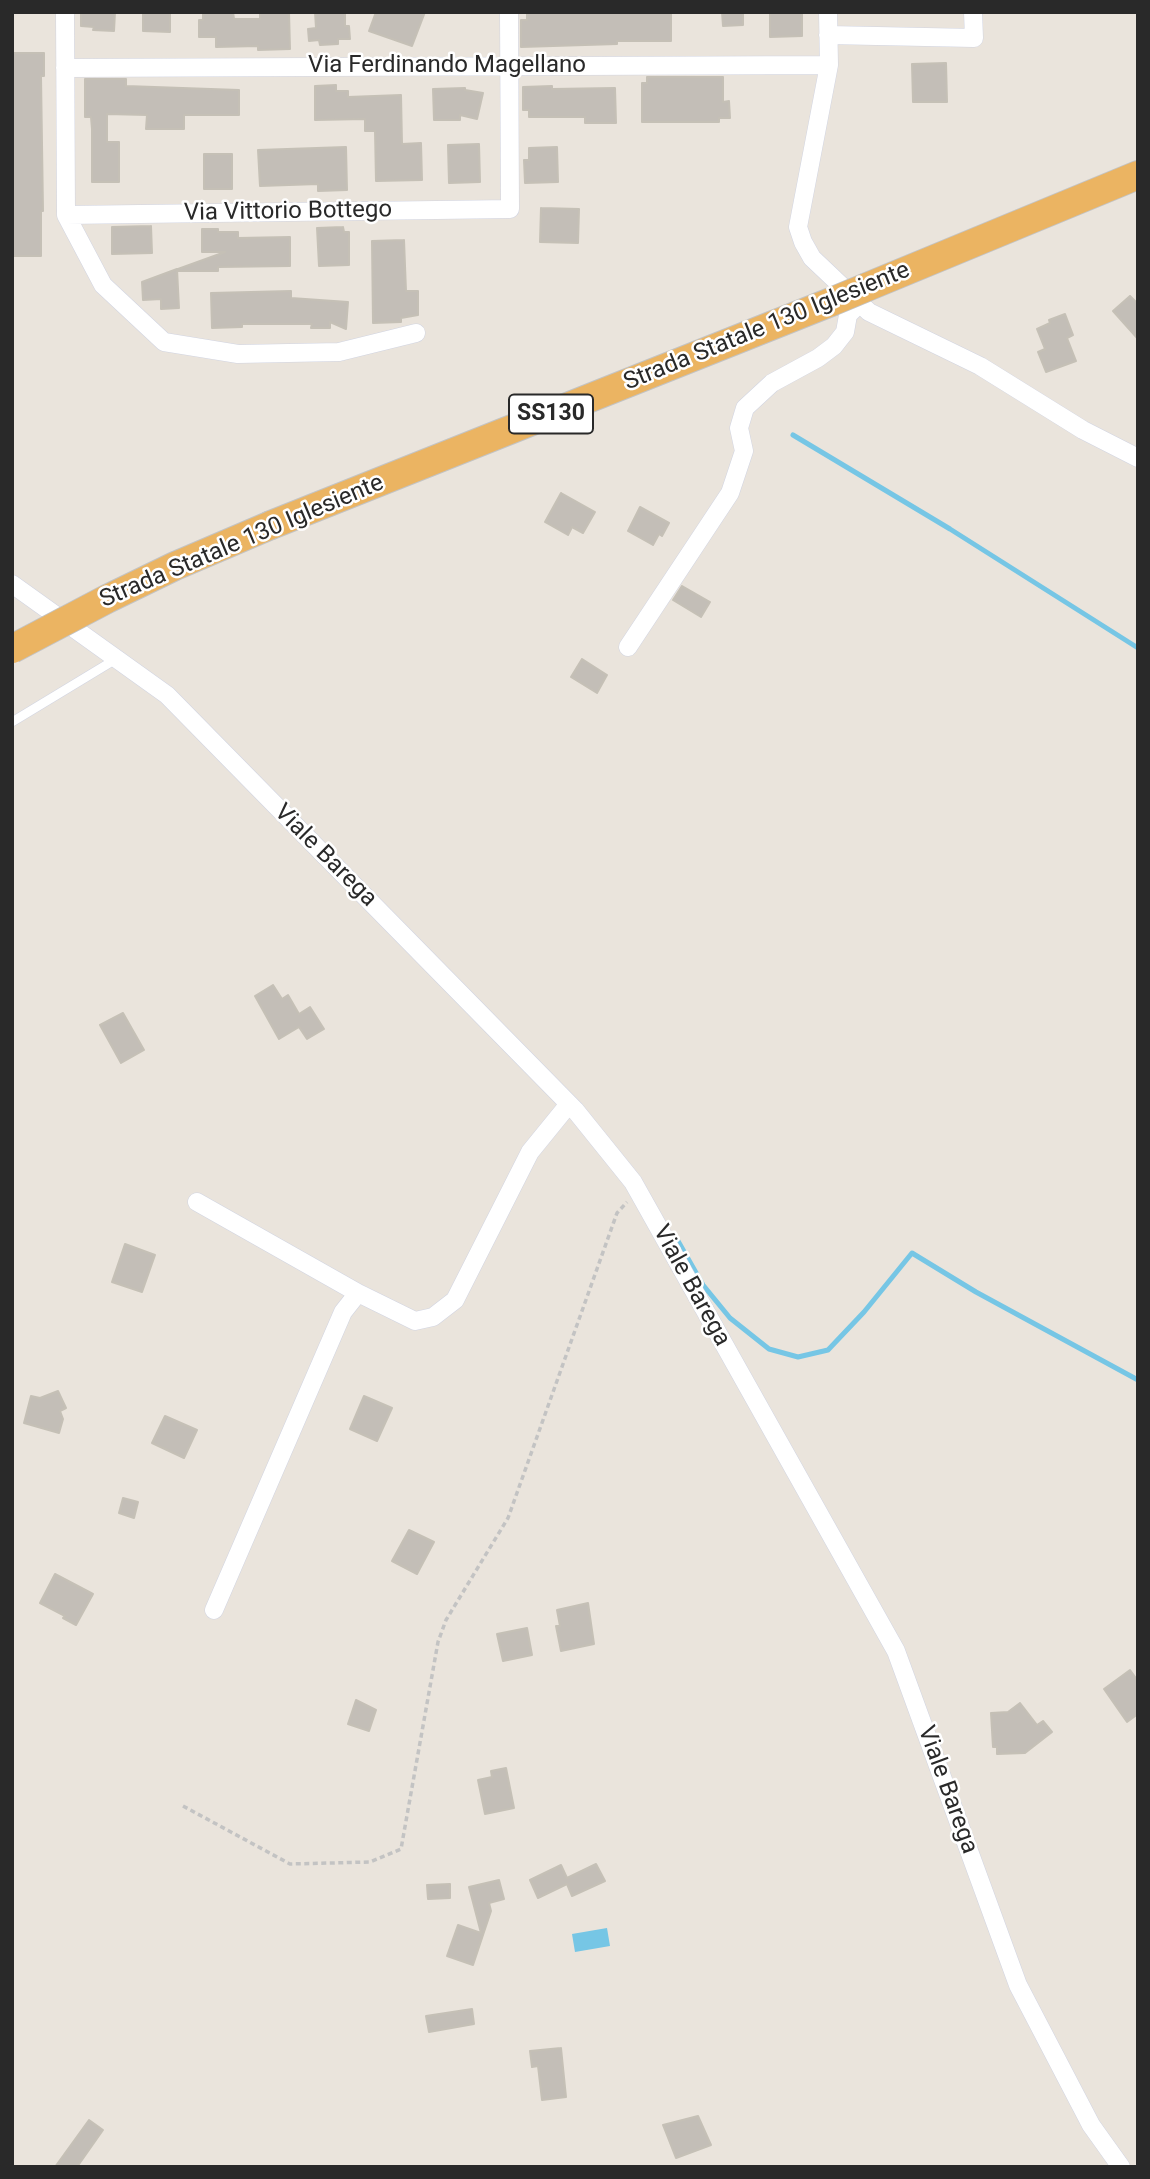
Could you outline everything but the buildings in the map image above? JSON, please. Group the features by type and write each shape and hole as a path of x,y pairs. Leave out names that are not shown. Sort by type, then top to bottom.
{"highway":[{"name":"Strada Statale 130 Iglesiente","path":"12,649 50,627 174,566 271,525 831,302 863,295 1138,175"}],"street":[{"path":"65,12 66,215 103,285 164,342 238,354 339,352 416,333"},
{"path":"509,12 509,66"},
{"path":"828,12 829,65 798,227 812,258 863,295 869,312 980,366 1083,430 1138,458"},
{"path":"828,36 974,38 973,12"},
{"name":"Via Ferdinando Magellano","path":"65,68 829,65"},
{"name":"Via Vittorio Bottego","path":"66,215 510,209 509,66"},
{"path":"628,647 730,492 744,451 739,428 745,408 772,383 818,358 834,346 845,332 848,315 863,295"},
{"name":"Viale Barega","path":"12,584 167,695 569,1104 637,1189 896,1651 1018,1985 1091,2125 1121,2167"},
{"path":"197,1202 358,1293 415,1321 433,1317 455,1300 530,1153 569,1104"},
{"path":"214,1609 343,1312 358,1293"}],"lane":[{"path":"12,722 116,659"}],"path":[{"path":"183,1806 290,1864 370,1862 401,1849 438,1642 446,1620 508,1518 617,1213 637,1189"}],"water":[{"path":"607,1928 610,1946 575,1952 572,1934"}],"waterway":[{"path":"793,435 950,529 1138,648"},
{"path":"678,1241 703,1285 730,1318 769,1349 798,1357 828,1350 864,1312 912,1253 976,1292 1138,1380"}]}
